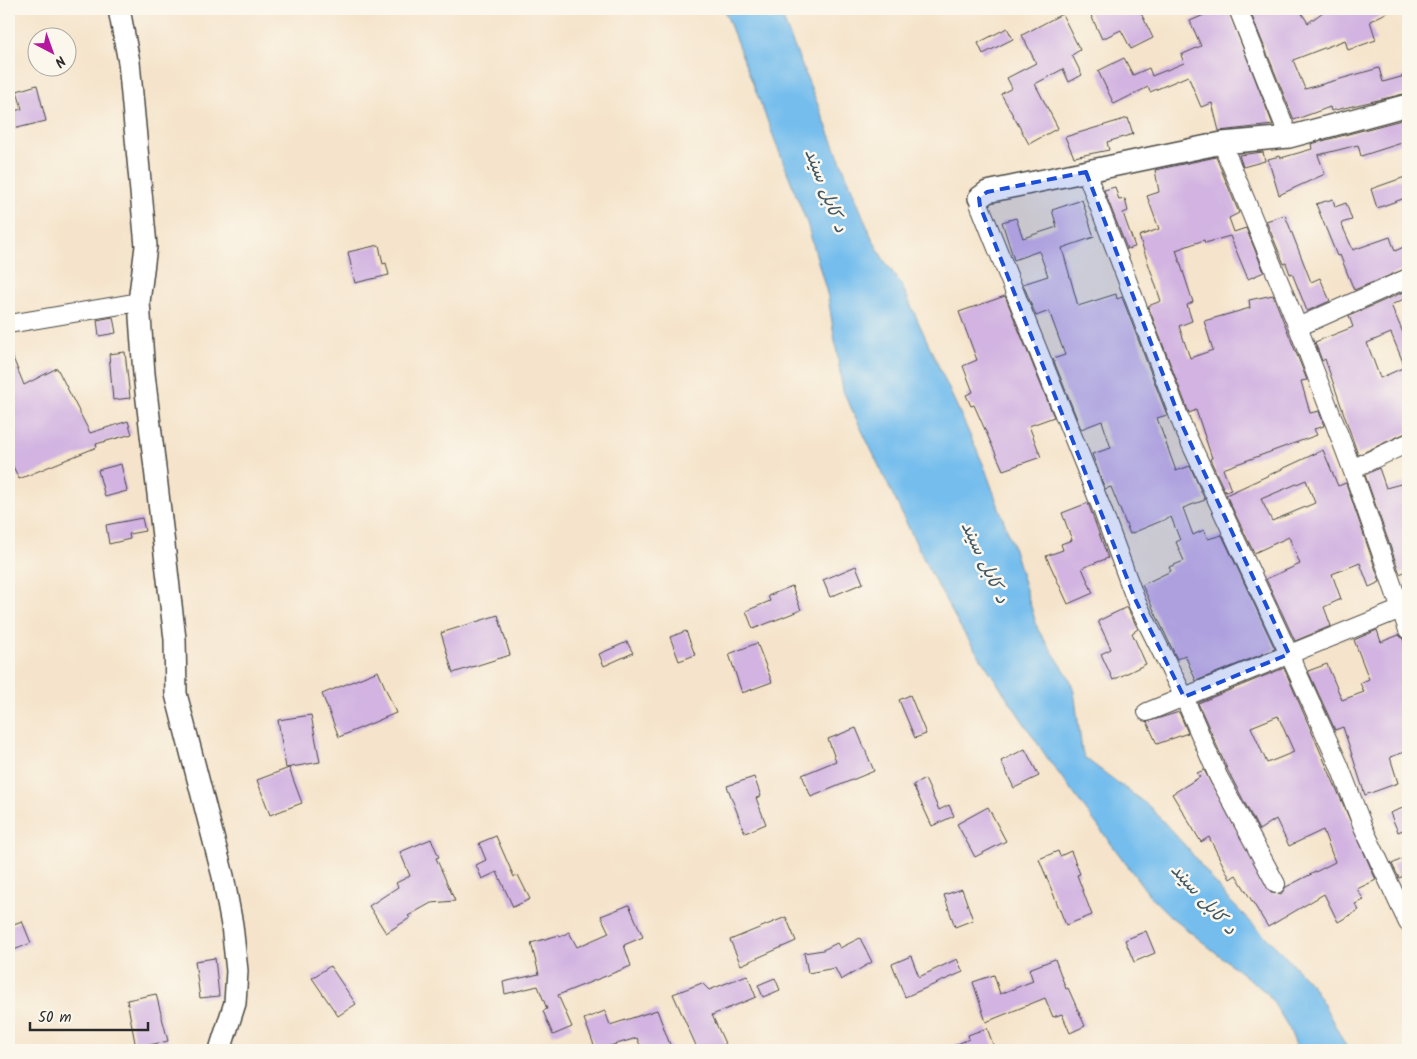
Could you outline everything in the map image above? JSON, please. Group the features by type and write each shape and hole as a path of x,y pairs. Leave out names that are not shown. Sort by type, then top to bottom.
{"street":[{"path":"119,9 130,62 146,246 139,302 145,383 175,639 176,694 223,876 232,925 237,971 235,1003 220,1050"},
{"path":"1238,9 1289,137"},
{"path":"1276,884 1218,776 1184,696 1136,600 1102,509 980,206 979,198 986,192 1222,143 1289,137 1408,106"},
{"path":"1222,143 1298,327 1352,469 1408,630"},
{"path":"1086,172 1183,427 1289,654 1339,765 1363,828 1408,922"},
{"path":"1298,327 1408,278"},
{"path":"9,324 139,302"},
{"path":"1352,469 1408,443"},
{"path":"1147,712 1401,609"}],"highlighted area":[{"path":"1086,172 1183,427 1289,654 1184,697 1136,601 980,206 979,198 987,192"}],"water":[{"name":"د کابل سيند","path":"724,9 779,9 871,236 882,257 902,286 984,466 1013,546 1038,630 1069,677 1074,691 1082,751 1085,758 1150,807 1189,850 1226,897 1311,984 1348,1050 1298,1050 1289,1028 1268,994 1170,916 1150,896 1048,759 962,630 928,568 843,391 828,297 807,223"}],"building":[{"path":"1088,9 1139,9 1153,38 1131,49 1121,30 1102,39"},
{"path":"1218,9 1228,9 1273,125 1219,131 1212,103 1201,107 1188,76 1150,92 1148,87 1114,104 1098,71 1124,58 1133,75 1149,68 1152,76 1184,63 1181,55 1201,46 1190,21"},
{"path":"1249,9 1299,9 1308,23 1327,9 1394,9 1370,21 1376,40 1348,50 1345,40 1293,60 1305,89 1379,68 1383,82 1408,75 1408,93 1331,111 1330,107 1294,120"},
{"path":"1062,14 1080,50 1072,55 1082,75 1069,82 1063,69 1035,84 1058,128 1029,144 1001,94 1012,88 1007,78 1036,63 1022,35"},
{"path":"1007,28 1013,39 983,54 978,43"},
{"path":"37,85 46,121 9,130 9,112 22,109 17,91"},
{"path":"1128,118 1133,134 1107,142 1109,150 1074,157 1065,137"},
{"path":"1405,119 1408,141 1361,156 1358,145 1318,155 1325,174 1279,195 1268,159 1280,156 1281,158 1312,149 1311,144"},
{"path":"1263,152 1265,161 1243,167 1239,155"},
{"path":"1216,157 1239,213 1229,218 1234,232 1246,228 1264,272 1248,279 1230,236 1205,243 1204,240 1176,250 1193,302 1187,305 1192,321 1179,326 1190,358 1213,350 1204,321 1250,308 1249,300 1273,295 1307,380 1301,381 1310,413 1319,411 1324,426 1314,429 1317,435 1223,469 1231,490 1225,492 1210,459 1212,458 1196,410 1189,413 1148,306 1161,301 1139,236 1159,229 1147,196 1159,192 1155,170"},
{"path":"1408,176 1408,197 1377,208 1371,189"},
{"path":"1115,187 1119,200 1125,199 1128,211 1123,213 1135,247 1127,249 1104,190"},
{"path":"1333,199 1335,207 1346,203 1352,220 1341,223 1353,250 1390,237 1395,251 1408,245 1408,268 1354,290 1340,255 1337,256 1316,204"},
{"path":"1082,200 1094,237 1062,248 1078,306 1116,294 1117,299 1122,297 1167,415 1157,418 1176,471 1190,466 1205,500 1183,508 1193,535 1204,530 1208,539 1222,535 1275,649 1196,681 1185,655 1177,659 1142,585 1171,571 1169,567 1184,561 1176,542 1180,540 1171,517 1130,534 1111,487 1105,489 1092,454 1111,448 1102,421 1081,429 1053,359 1065,355 1049,311 1036,316 1023,284 1048,276 1039,251 1014,260 1002,222 1016,218 1023,238 1057,227 1052,210"},
{"path":"1285,215 1311,282 1320,278 1330,301 1307,311 1292,273 1290,274 1286,263 1284,264 1266,221"},
{"path":"379,245 383,264 386,263 389,275 355,283 348,252"},
{"path":"1408,290 1408,297 1391,305 1408,344 1408,432 1358,455 1325,359 1322,361 1315,342 1353,327 1349,316","holes":["1391,333 1405,367 1380,378 1367,343"]},
{"path":"1005,296 1054,417 1029,426 1041,457 1003,470 974,405 971,406 966,395 973,392 963,366 977,360 959,312"},
{"path":"113,317 116,333 99,336 97,320"},
{"path":"9,348 24,385 57,368 90,433 128,421 132,434 96,444 97,447 19,479 9,458"},
{"path":"125,352 130,398 113,400 109,354"},
{"path":"1323,450 1338,486 1346,483 1380,582 1369,587 1360,563 1332,574 1341,599 1324,607 1331,626 1295,641 1266,579 1300,564 1289,537 1254,553 1226,495","holes":["1306,480 1315,503 1272,521 1261,499"]},
{"path":"121,464 127,491 105,497 98,470"},
{"path":"1379,468 1386,488 1408,482 1408,570 1400,574 1365,475"},
{"path":"1088,503 1108,558 1082,568 1093,593 1068,604 1046,556 1063,550 1061,544 1072,540 1062,513"},
{"path":"142,518 145,531 129,534 130,539 109,544 106,525"},
{"path":"856,566 863,583 830,597 823,580"},
{"path":"792,586 801,610 753,629 746,611 770,601 768,596"},
{"path":"1127,607 1138,629 1132,633 1146,664 1113,680 1101,654 1111,649 1098,621"},
{"path":"498,615 510,655 453,673 441,633"},
{"path":"1377,630 1381,642 1399,635 1403,639 1408,652 1408,656 1402,658 1408,677 1408,751 1390,757 1398,783 1365,795 1343,727 1335,730 1308,671 1327,664 1342,700 1364,692 1360,683 1369,679 1354,640"},
{"path":"686,631 695,655 679,661 670,637"},
{"path":"627,642 633,653 604,666 599,654"},
{"path":"757,643 772,682 742,693 729,654"},
{"path":"1284,668 1376,880 1357,889 1364,900 1355,904 1359,910 1338,922 1324,894 1268,927 1236,875 1230,879 1209,837 1201,842 1172,794 1200,777 1197,773 1204,770 1271,893 1281,894 1286,887 1335,862 1323,830 1289,846 1276,819 1259,830 1228,771 1198,703","holes":["1278,716 1294,752 1267,763 1251,727"]},
{"path":"378,671 396,713 339,737 322,694"},
{"path":"910,695 926,734 915,738 899,700"},
{"path":"1179,712 1188,733 1157,744 1147,722"},
{"path":"311,715 320,762 286,768 278,720"},
{"path":"856,728 874,771 811,797 802,775 836,761 828,739"},
{"path":"1025,749 1039,776 1014,788 1001,761"},
{"path":"289,768 302,803 270,815 257,780"},
{"path":"754,777 761,796 756,798 766,824 745,833 727,786"},
{"path":"925,779 939,810 949,805 954,816 932,826 913,785"},
{"path":"1408,806 1408,828 1398,832 1390,813"},
{"path":"988,807 1006,841 975,857 957,824"},
{"path":"496,836 514,877 518,875 530,899 513,907 497,872 482,879 476,865 486,860 479,843"},
{"path":"431,839 439,857 436,858 455,901 431,903 408,916 410,918 386,933 369,906 398,887 396,883 410,876 400,852"},
{"path":"1058,851 1060,856 1071,851 1080,874 1077,875 1092,915 1066,925 1039,859"},
{"path":"1408,856 1408,874 1399,878 1392,864"},
{"path":"962,889 973,920 955,927 944,895"},
{"path":"629,905 643,937 624,945 631,966 558,995 572,1027 553,1035 543,1011 547,1009 538,986 505,994 503,982 539,974 531,943 559,935 560,937 569,932 577,947 609,933 601,916"},
{"path":"786,917 796,941 741,965 730,940"},
{"path":"22,921 31,943 9,952 9,934 13,932 11,925"},
{"path":"1146,931 1155,953 1134,962 1125,940"},
{"path":"860,938 872,962 841,980 835,968 808,973 804,953 823,950 837,943 840,948"},
{"path":"911,956 919,977 957,959 963,972 905,997 892,964"},
{"path":"215,958 219,996 200,998 195,961"},
{"path":"1055,959 1066,989 1068,988 1085,1026 1070,1033 1062,1014 1053,1017 1045,998 986,1022 973,982 994,975 1000,994 1033,981 1029,969"},
{"path":"330,966 356,1004 338,1016 312,978"},
{"path":"747,975 756,997 712,1015 728,1050 698,1050 673,994 702,983 709,990"},
{"path":"775,978 780,990 763,997 758,985"},
{"path":"156,994 168,1041 136,1048 127,1000"},
{"path":"657,1010 672,1050 642,1050 637,1038 596,1050 584,1019 605,1011 610,1025"},
{"path":"987,1028 995,1050 944,1050 969,1039 968,1035"}]}
